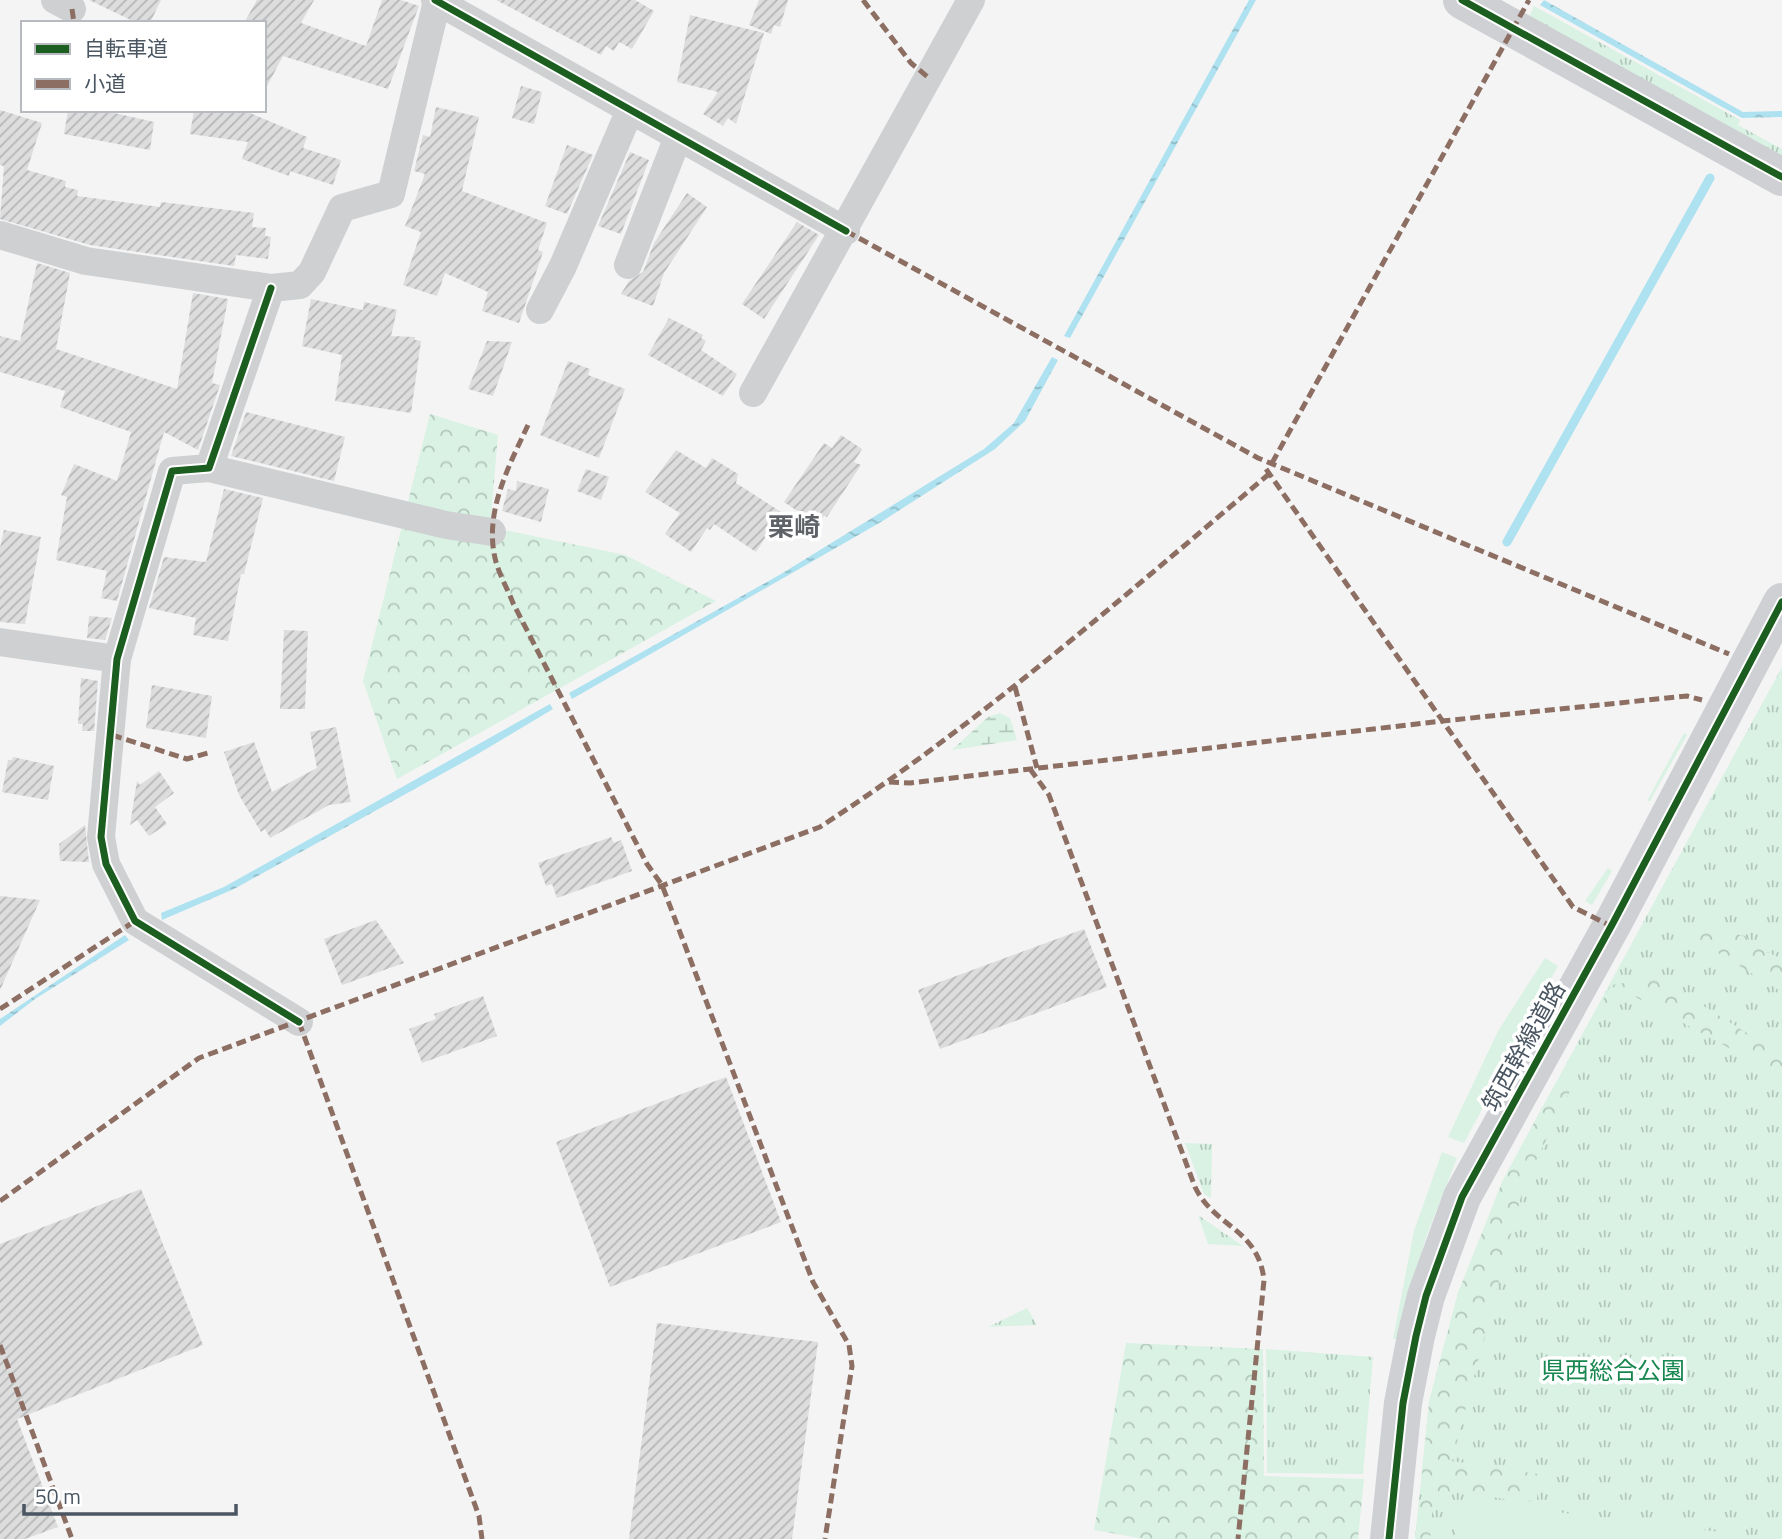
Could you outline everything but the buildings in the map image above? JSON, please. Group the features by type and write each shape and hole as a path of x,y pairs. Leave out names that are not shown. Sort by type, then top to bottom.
{"street":[{"path":"753,393 846,231 971,0"},
{"path":"1462,0 1782,177"},
{"path":"0,235 86,261 271,288 300,285 312,272 342,208 391,194 436,1 846,231"},
{"path":"540,310 563,267 630,110"},
{"path":"628,265 678,137"},
{"path":"209,468 271,288"},
{"path":"299,1022 135,921 106,864 101,837 103,799 112,735 117,659 172,471 209,468 446,525 492,532"},
{"name":"筑西幹線道路","path":"1389,1539 1403,1403 1416,1336 1426,1296 1462,1197 1613,923 1782,602"},
{"path":"0,642 117,659"}],"green space":[{"path":"1534,6 1740,120 1738,125 1782,149 1782,156 1529,17"},
{"path":"430,414 498,435 490,527 625,555 716,601 397,779 363,681"},
{"name":"県西総合公園","path":"1782,667 1782,1539 1415,1539 1429,1402 1458,1293 1503,1180"},
{"path":"1000,713 1010,718 1017,740 952,750 988,717"},
{"path":"1684,733 1687,735 1650,801 1647,801"},
{"path":"1608,868 1612,871 1592,905 1585,901"},
{"path":"1691,925 1745,936 1756,947 1782,959 1782,992 1687,934"},
{"path":"1545,958 1558,966 1464,1143 1448,1137 1498,1031"},
{"path":"1659,978 1782,1055 1782,1077 1621,989 1607,1015 1601,1016 1600,1005 1611,985"},
{"path":"1559,1083 1571,1089 1524,1185 1452,1461 1538,1474 1537,1499 1527,1502 1453,1492 1442,1497 1430,1494 1421,1483 1429,1402 1458,1293 1503,1180 1554,1086"},
{"path":"1185,1143 1212,1144 1211,1198 1204,1194"},
{"path":"1442,1152 1457,1158 1426,1237 1398,1339 1393,1339 1414,1231"},
{"path":"1198,1215 1243,1246 1208,1244"},
{"path":"1027,1308 1037,1325 988,1327"},
{"path":"1126,1343 1263,1349 1264,1476 1364,1479 1358,1539 1145,1539 1094,1530"},
{"path":"1266,1349 1373,1357 1363,1474 1267,1473"},
{"path":"1427,1499 1433,1503 1430,1539 1415,1539 1419,1503"},
{"path":"1459,1500 1777,1539 1455,1539"}],"water":[{"path":"1249,0 1256,0 1070,338 1064,336"},
{"path":"1544,0 1743,112 1782,111 1782,117 1742,118 1540,5"},
{"path":"1052,357 1058,360 1025,421 995,449 881,522 572,699 569,693 781,574 984,449 1014,423"},
{"path":"550,704 553,709 476,755 234,889 162,920 161,913 224,887"},
{"path":"125,935 129,940 35,999 0,1026 0,1019"}],"waterway":[{"path":"1507,542 1710,178"}],"marked path":[{"path":"863,0 911,63 929,78"},
{"path":"1272,463 1529,0"},
{"path":"72,9 74,21"},
{"path":"846,231 1258,458 1729,654"},
{"path":"528,425 506,475 495,509 493,544 496,562 513,603 647,864 662,885 813,1282 849,1345 852,1366 825,1539"},
{"path":"1266,469 1573,907 1611,926"},
{"path":"0,1201 199,1058 820,827 937,745 1050,658 1269,474"},
{"path":"1015,687 1037,768"},
{"path":"889,782 910,783 1442,721 1687,696 1702,700"},
{"path":"112,735 187,759 211,752"},
{"path":"1030,769 1049,795 1195,1187 1213,1212 1254,1249 1260,1263 1264,1280 1238,1539"},
{"path":"0,1009 135,921"},
{"path":"299,1022 479,1516 482,1539"},
{"path":"0,1345 72,1539"}],"cycle path":[{"path":"435,0 846,231"},
{"path":"1462,0 1782,177"},
{"path":"271,288 209,468 172,471 117,659 101,837 106,864 135,921 299,1022"},
{"path":"1389,1539 1403,1403 1416,1336 1426,1296 1462,1197 1613,923 1782,602"}],"district":[{"name":"栗崎","path":"794,526"}]}
